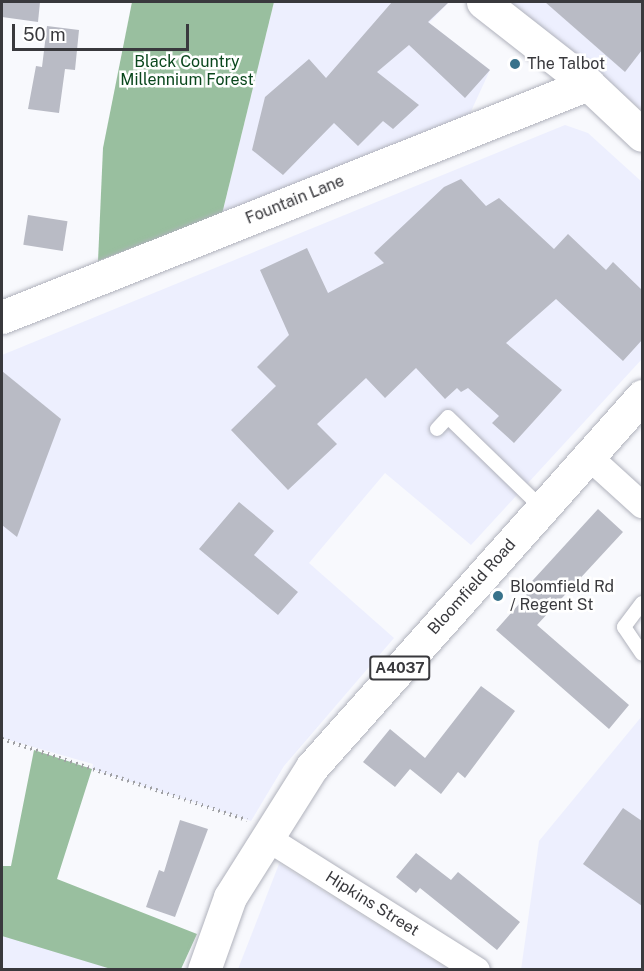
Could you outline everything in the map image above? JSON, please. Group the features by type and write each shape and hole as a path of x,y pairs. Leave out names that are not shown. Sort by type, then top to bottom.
{"main road":[{"path":"483,2 588,84 642,135"},
{"name":"Fountain Lane","path":"2,317 588,84"},
{"name":"Bloomfield Road","path":"204,969 230,897 312,767 642,396"}],"street":[{"path":"588,456 642,505"},
{"name":"Hipkins Street","path":"270,833 477,969"}],"lane":[{"path":"437,429 448,417 542,508"},
{"path":"642,603 624,627 642,654"}],"path":[{"path":"2,739 270,833"}],"shaded area":[{"path":"274,2 449,2 429,23 490,70 467,120 222,214"},
{"path":"511,2 642,2 642,110"},
{"path":"565,125 588,133 642,182 642,359 471,545 385,473 309,563 394,638 284,766 251,821 92,769 93,764 2,738 2,355"},
{"path":"642,716 642,969 521,970 539,841"},
{"path":"280,864 448,969 238,969"},
{"path":"2,935 112,969 2,969"}],"green space":[{"name":"Black Country Millennium Forest","path":"132,2 274,2 222,214 98,261 103,148"},
{"path":"34,750 92,769 57,879 197,934 181,969 111,969 2,936 2,866 11,866"}],"building":[{"path":"2,2 40,2 38,22 2,17"},
{"path":"392,2 449,2 428,22 490,70 465,98 409,45 377,72 419,105 393,129 383,121 358,146 334,123 283,175 252,150 265,97 309,59 326,78"},
{"path":"545,2 642,2 642,50 625,72"},
{"path":"47,26 79,30 75,70 65,69 59,113 28,109 36,66 42,67"},
{"path":"461,179 486,206 499,198 554,249 568,234 606,270 613,262 642,290 642,340 623,361 556,299 506,343 562,390 514,443 492,423 499,416 468,388 461,392 457,388 445,399 416,368 385,398 366,378 317,424 337,444 288,490 231,430 276,386 257,367 289,335 260,270 307,248 328,293 384,263 374,253 444,187"},
{"path":"28,215 68,221 63,251 23,245"},
{"path":"2,371 61,419 17,537 2,525"},
{"path":"239,502 274,531 254,555 298,592 278,615 199,549"},
{"path":"598,509 623,532 537,625 629,705 609,729 496,630 527,595 523,591"},
{"path":"481,686 515,711 465,778 458,772 441,794 410,769 395,787 363,762 390,729 425,758"},
{"path":"623,808 642,821 642,906 583,864"},
{"path":"180,820 208,829 175,917 146,907 159,870 164,872"},
{"path":"416,853 451,880 458,872 520,922 497,950 420,888 416,893 396,877"}],"place":[{"name":"The Talbot","path":"515,64"},
{"name":"Bloomfield Rd / Regent St","path":"498,596"}]}
